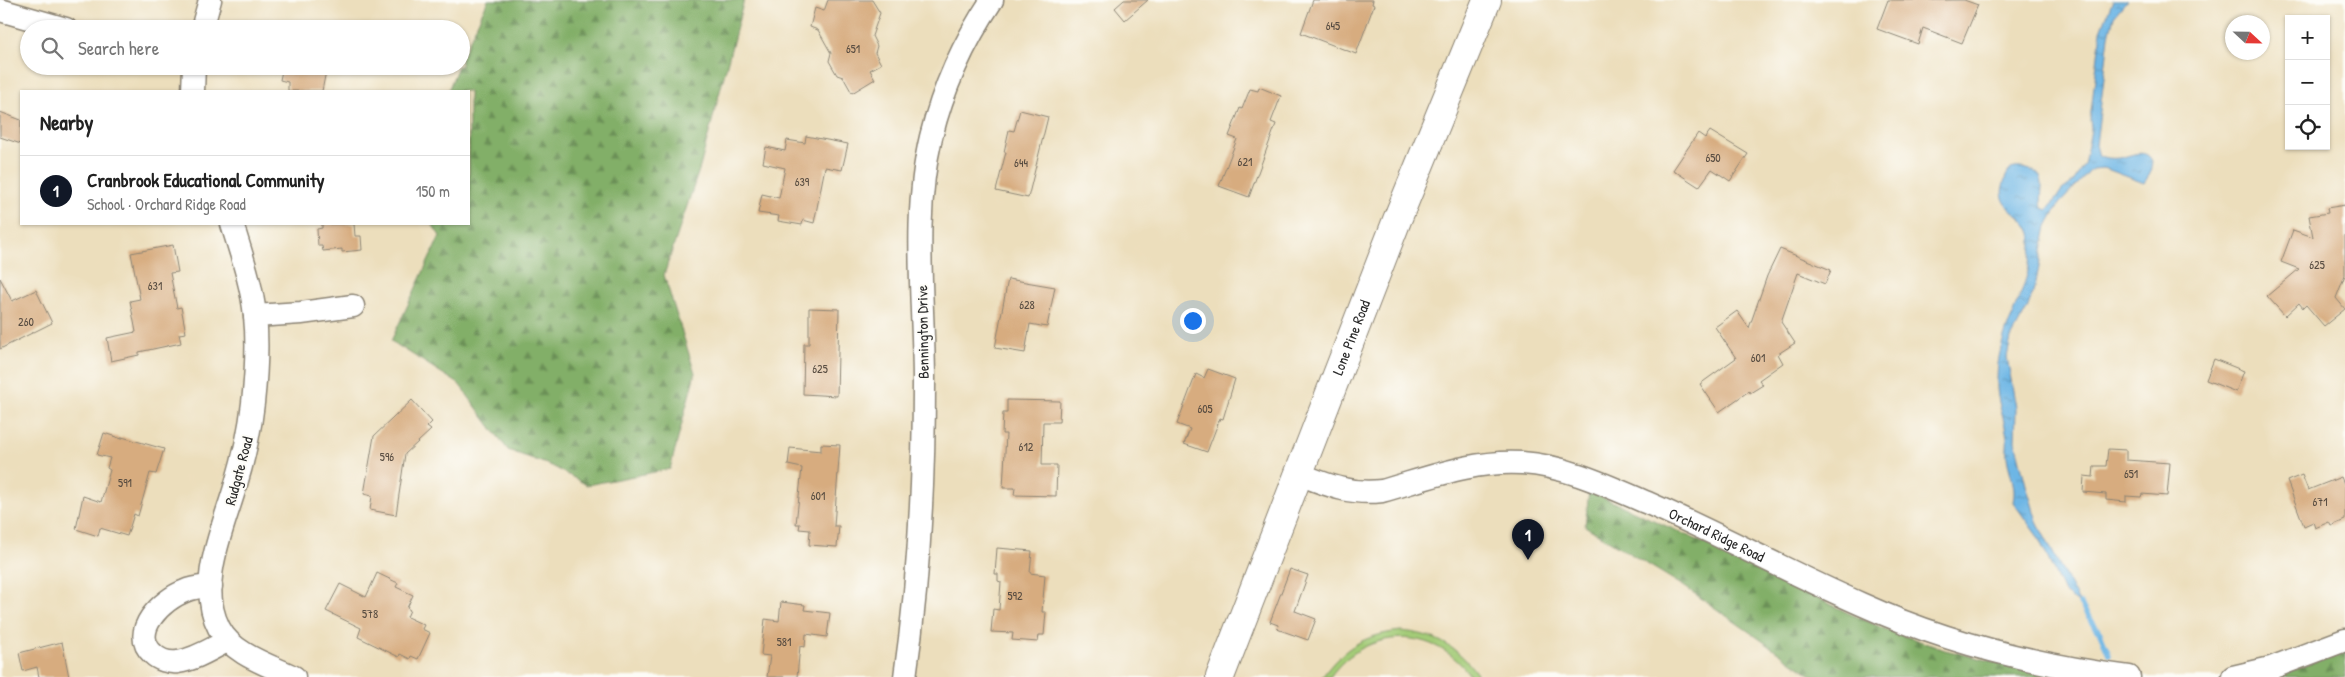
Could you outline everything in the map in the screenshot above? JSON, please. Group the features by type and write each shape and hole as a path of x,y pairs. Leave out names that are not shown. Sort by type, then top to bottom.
{"street":[{"path":"204,20 210,0"},
{"name":"Bennington Drive","path":"905,677 914,601 923,479 922,240 926,167 933,130 949,82 975,26 992,0"},
{"name":"Lone Pine Road","path":"1220,677 1397,220 1487,0"},
{"path":"0,10 35,20"},
{"path":"193,90 194,75"},
{"name":"Rudgate Road","path":"232,225 244,263 255,316 256,363 250,430 213,564 211,586 214,616 227,641 239,650 294,677"},
{"path":"255,316 300,313 352,306"},
{"name":"Orchard Ridge Road","path":"1299,474 1338,489 1368,493 1472,466 1520,462 1558,468 1582,475 1657,507 1861,604 1917,628 2010,656 2129,677"},
{"path":"211,586 183,591 161,606 150,618 145,628 144,641 148,650 155,657 175,662 198,656 227,641"},
{"path":"2233,677 2271,668 2345,640"}],"green space":[{"path":"488,0 744,0 700,167 664,275 695,373 670,469 587,485 552,466 508,450 459,384 391,341 440,236 433,225 470,225 470,90 448,90 454,75 470,75 470,39"},
{"path":"1589,491 1746,562 1846,612 1885,629 1945,650 2058,677 1814,677 1685,587 1585,526"},
{"path":"1401,631 1425,635 1446,644 1464,658 1479,677 1471,677 1456,660 1439,648 1420,641 1401,638 1381,641 1362,648 1345,660 1330,677 1322,677 1338,658 1356,644 1376,636"},
{"path":"2345,651 2345,677 2273,677"}],"water":[{"path":"2113,0 2127,0 2114,16 2109,36 2096,145 2099,156 2107,158 2119,158 2137,153 2146,154 2152,161 2150,174 2144,183 2104,168 2092,169 2059,204 2047,226 2035,287 2027,309 2011,338 2007,357 2016,408 2015,441 2026,485 2038,524 2080,604 2064,593 2038,537 2013,502 2014,490 2007,457 2007,438 1997,389 1997,369 2005,334 2029,268 2032,239 2026,224 2004,201 2002,194 2005,179 2011,169 2027,169 2039,175 2042,184 2042,208 2048,210 2062,190 2073,182 2084,165 2091,130 2090,119 2101,31"}],"building":[{"path":"828,0 872,0 880,13 872,36 877,46 875,53 881,64 870,70 875,79 852,93 843,77 837,75 829,61 831,53 818,30 810,27 815,8 824,11"},
{"path":"1124,0 1148,0 1125,20 1115,8"},
{"path":"1313,0 1373,0 1372,4 1374,5 1356,54 1301,33"},
{"path":"1888,0 1964,0 1978,5 1962,43 1923,28 1918,44 1877,29"},
{"path":"281,75 325,75 322,90 288,90 288,82 280,80"},
{"path":"1259,87 1281,96 1271,122 1276,124 1249,197 1219,186 1237,139 1229,136 1240,108 1242,109 1250,89 1258,91"},
{"path":"1020,110 1048,117 1028,198 996,191 1006,152 1004,152 1009,130 1014,131"},
{"path":"0,112 20,120 20,144 0,137"},
{"path":"1710,131 1748,154 1730,181 1712,169 1699,187 1673,170 1698,133 1705,138"},
{"path":"806,136 848,144 842,170 825,167 814,223 803,220 802,225 778,221 779,216 758,213 762,194 779,198 785,168 763,163 766,147 785,151 787,140 805,143"},
{"path":"2345,205 2345,275 2336,298 2345,309 2324,326 2306,305 2303,308 2299,303 2285,316 2267,296 2299,269 2281,262 2293,230 2313,237 2309,216 2328,213 2327,208"},
{"path":"322,225 354,225 355,236 361,236 362,250 342,252 342,249 323,251 322,246 318,246 317,229 322,228"},
{"path":"173,245 178,272 170,273 177,308 181,307 186,333 179,334 181,343 139,352 139,355 111,361 107,338 136,332 130,301 140,299 131,253"},
{"path":"1780,249 1831,270 1825,284 1798,273 1781,322 1795,343 1778,354 1783,363 1759,380 1763,385 1750,393 1749,391 1719,412 1700,384 1736,358 1715,327 1737,311 1749,328 1767,276"},
{"path":"0,278 12,301 36,290 52,323 0,349"},
{"path":"1008,279 1055,287 1047,327 1030,324 1025,353 995,348"},
{"path":"809,308 839,309 837,396 803,394 804,344 809,344"},
{"path":"2214,359 2244,371 2236,392 2206,380"},
{"path":"1208,369 1235,379 1223,419 1220,418 1207,452 1184,444 1190,429 1177,424 1196,374 1204,378"},
{"path":"412,400 432,422 427,427 431,430 405,454 396,515 370,510 372,496 364,494 374,436"},
{"path":"1007,400 1060,401 1059,422 1043,422 1042,465 1057,465 1056,496 1014,495 1015,488 1003,488 1006,434 1002,434 1003,413 1007,413"},
{"path":"104,433 164,449 156,474 150,473 138,516 134,514 127,536 100,528 98,536 76,529 83,496 101,502 110,470 107,468 110,458 97,455"},
{"path":"821,444 840,445 834,526 839,526 837,547 809,545 810,530 799,529 800,524 796,524 802,468 788,465 790,448 821,451"},
{"path":"2108,449 2126,450 2126,460 2170,463 2167,496 2142,494 2141,497 2126,496 2126,502 2106,500 2106,494 2083,492 2084,476 2093,477 2094,466 2106,466"},
{"path":"2302,475 2308,490 2341,477 2345,486 2345,520 2331,526 2329,522 2315,528 2313,522 2304,526 2287,481"},
{"path":"997,548 1032,551 1030,573 1045,575 1042,612 1046,612 1044,635 1039,635 1038,642 1012,640 1013,633 991,632 993,609 999,610 1001,582 998,581 998,574 995,574"},
{"path":"1290,569 1308,575 1295,611 1316,619 1308,640 1277,629 1278,625 1270,622"},
{"path":"377,573 398,583 396,587 413,595 407,608 410,610 407,617 424,625 422,629 430,633 418,659 411,656 410,659 400,654 399,657 358,637 361,628 326,611 340,584 366,597"},
{"path":"781,602 805,605 804,610 830,613 827,637 806,634 805,647 800,646 797,677 767,677 770,656 761,655 765,619 779,621"},
{"path":"62,642 69,677 39,677 37,667 23,671 19,653"}],"waterway":[{"path":"2080,604 2100,633 2109,654"}],"place":[{"name":"Cranbrook Educational Community","path":"1528,560"}]}
